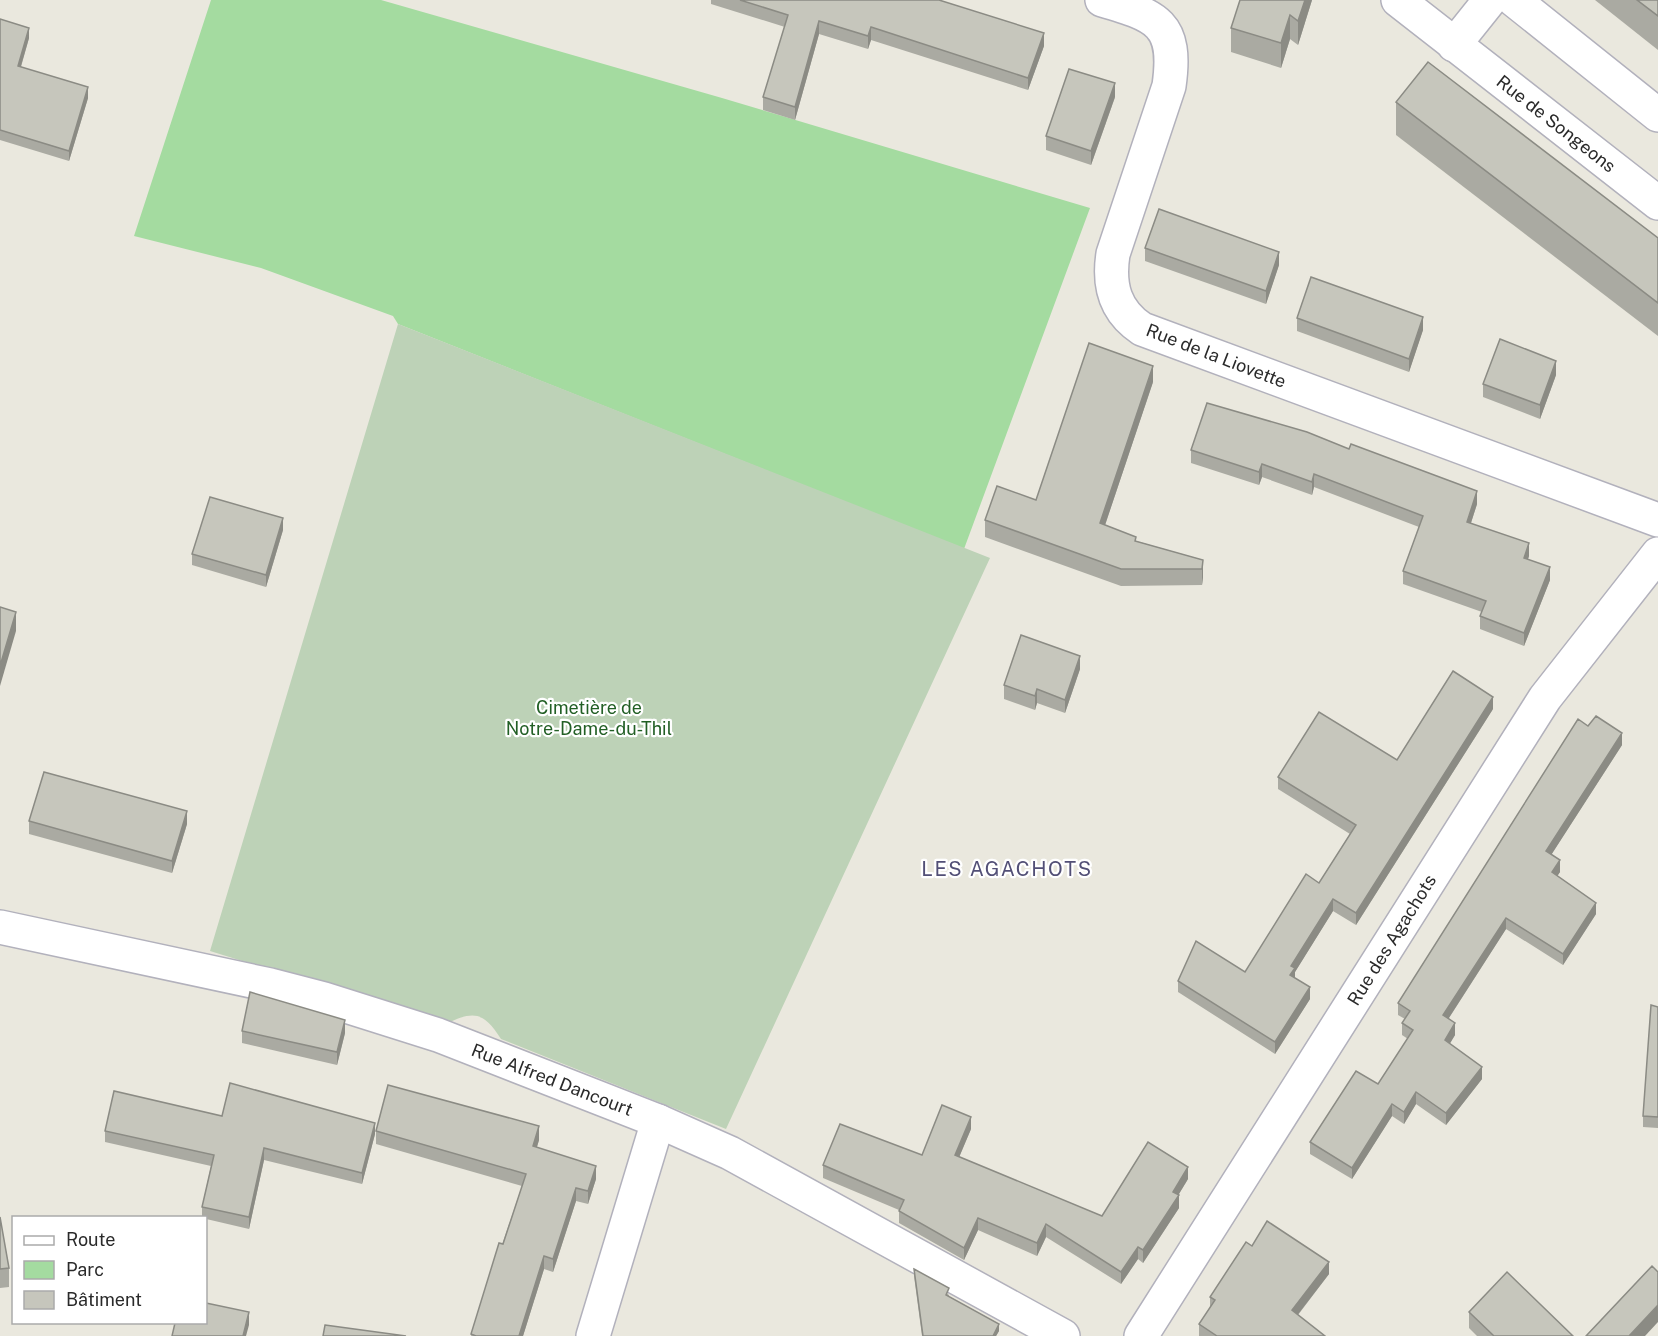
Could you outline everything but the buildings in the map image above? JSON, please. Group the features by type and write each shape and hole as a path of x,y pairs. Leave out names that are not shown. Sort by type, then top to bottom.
{"street":[{"name":"Rue de la Liovette","path":"1102,0 1141,12 1165,32 1171,45 1172,63 1169,86 1110,271 1111,284 1117,302 1130,321 1142,329 1658,520"},
{"name":"Rue de Songeons","path":"1398,0 1658,203"},
{"path":"1455,45 1490,0"},
{"path":"1514,0 1658,115"},
{"name":"Rue des Agachots","path":"1141,1336 1545,698 1658,554"},
{"name":"Rue Alfred Dancourt","path":"0,927 207,970 324,999 438,1035 658,1121 730,1153 1063,1336"},
{"path":"593,1336 658,1121"}],"green space":[{"path":"211,0 381,0 722,98 1090,208 964,549 398,324 393,316 261,268 134,236"},
{"name":"Cimetière de Notre-Dame-du-Thil","path":"398,324 990,558 726,1129 501,1039 489,1023 477,1016 463,1017 445,1024 210,951"}],"district":[{"name":"LES AGACHOTS","path":"1007,869"}]}
